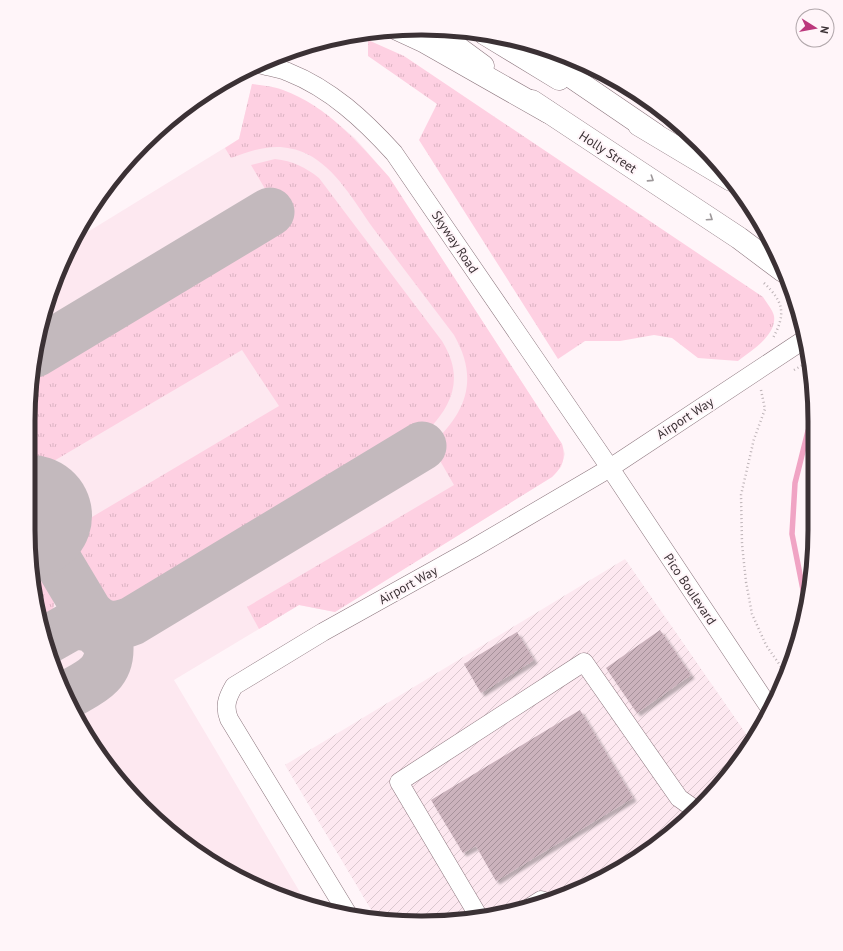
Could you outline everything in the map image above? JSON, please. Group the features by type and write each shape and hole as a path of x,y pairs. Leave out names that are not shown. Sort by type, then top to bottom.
{"main road":[{"path":"402,36 423,41 548,112"},
{"name":"Holly Street","path":"442,36 548,112 740,238 774,264"},
{"path":"498,42 715,170"},
{"path":"535,52 655,134"}],"street":[{"name":"Skyway Road","path":"269,67 288,72 323,89 372,129 394,154 610,468"},
{"name":"Airport Way","path":"345,909 229,719 225,708 228,696 234,686 610,468 800,342"},
{"name":"Pico Boulevard","path":"610,468 766,703"},
{"path":"476,912 399,782 584,662 679,798 691,807"}],"path":[{"path":"758,279 778,298 782,313 778,330 771,341"},
{"path":"757,371 765,409 754,439 741,495 742,544 746,582 752,614 766,645 782,668"}],"shaded area":[{"path":"252,84 282,90 321,110 355,138 389,177 562,444 565,454 561,467 552,477 335,612 299,605 174,680 303,897 274,887 251,876 207,851 186,836 148,803 115,765 87,723 64,677 48,630 38,580 35,530 35,422 38,371 48,321 64,274 84,234 239,139"},
{"path":"625,559 748,736 728,765 695,803 657,836 615,864 569,887 522,903 472,913 447,915 422,916 373,913 285,765"}],"green space":[{"path":"368,40 404,56 763,297 774,316 774,323 767,336 762,342 738,361 698,358 672,338 654,335 620,341 585,341 558,359 419,140 437,104 368,56"},
{"path":"252,84 279,89 299,97 314,106 354,139 389,177 562,444 564,454 561,466 552,477 335,612 299,605 259,629 247,607 454,485 431,445 443,433 461,407 467,380 466,366 462,351 454,335 373,228 352,197 327,168 307,154 297,150 278,147 269,147 250,151 231,158 225,148 239,139"},
{"path":"275,159 288,161 309,171 319,178 442,341 449,353 454,377 450,398 445,409 428,430 137,600 127,604 116,604 106,599 87,580 60,536 279,406 242,350 35,472 35,422 38,377 288,228 251,165"},
{"path":"37,570 51,592 53,598 53,608 45,618 42,605"}],"building":[{"path":"660,630 691,675 637,713 606,668"},
{"path":"517,632 534,660 481,693 464,664"},
{"path":"580,710 633,798 496,881 476,846 463,853 431,800"}],"waterway":[{"path":"803,591 792,534 795,483 808,431"}],"taxiway":[{"path":"42,349 270,212"},
{"path":"90,614 100,622 110,625 120,625 132,621 422,446"},
{"path":"35,523 109,647 106,665 102,672 96,678 72,693"},
{"path":"51,638 75,624 93,628 106,640"}]}
